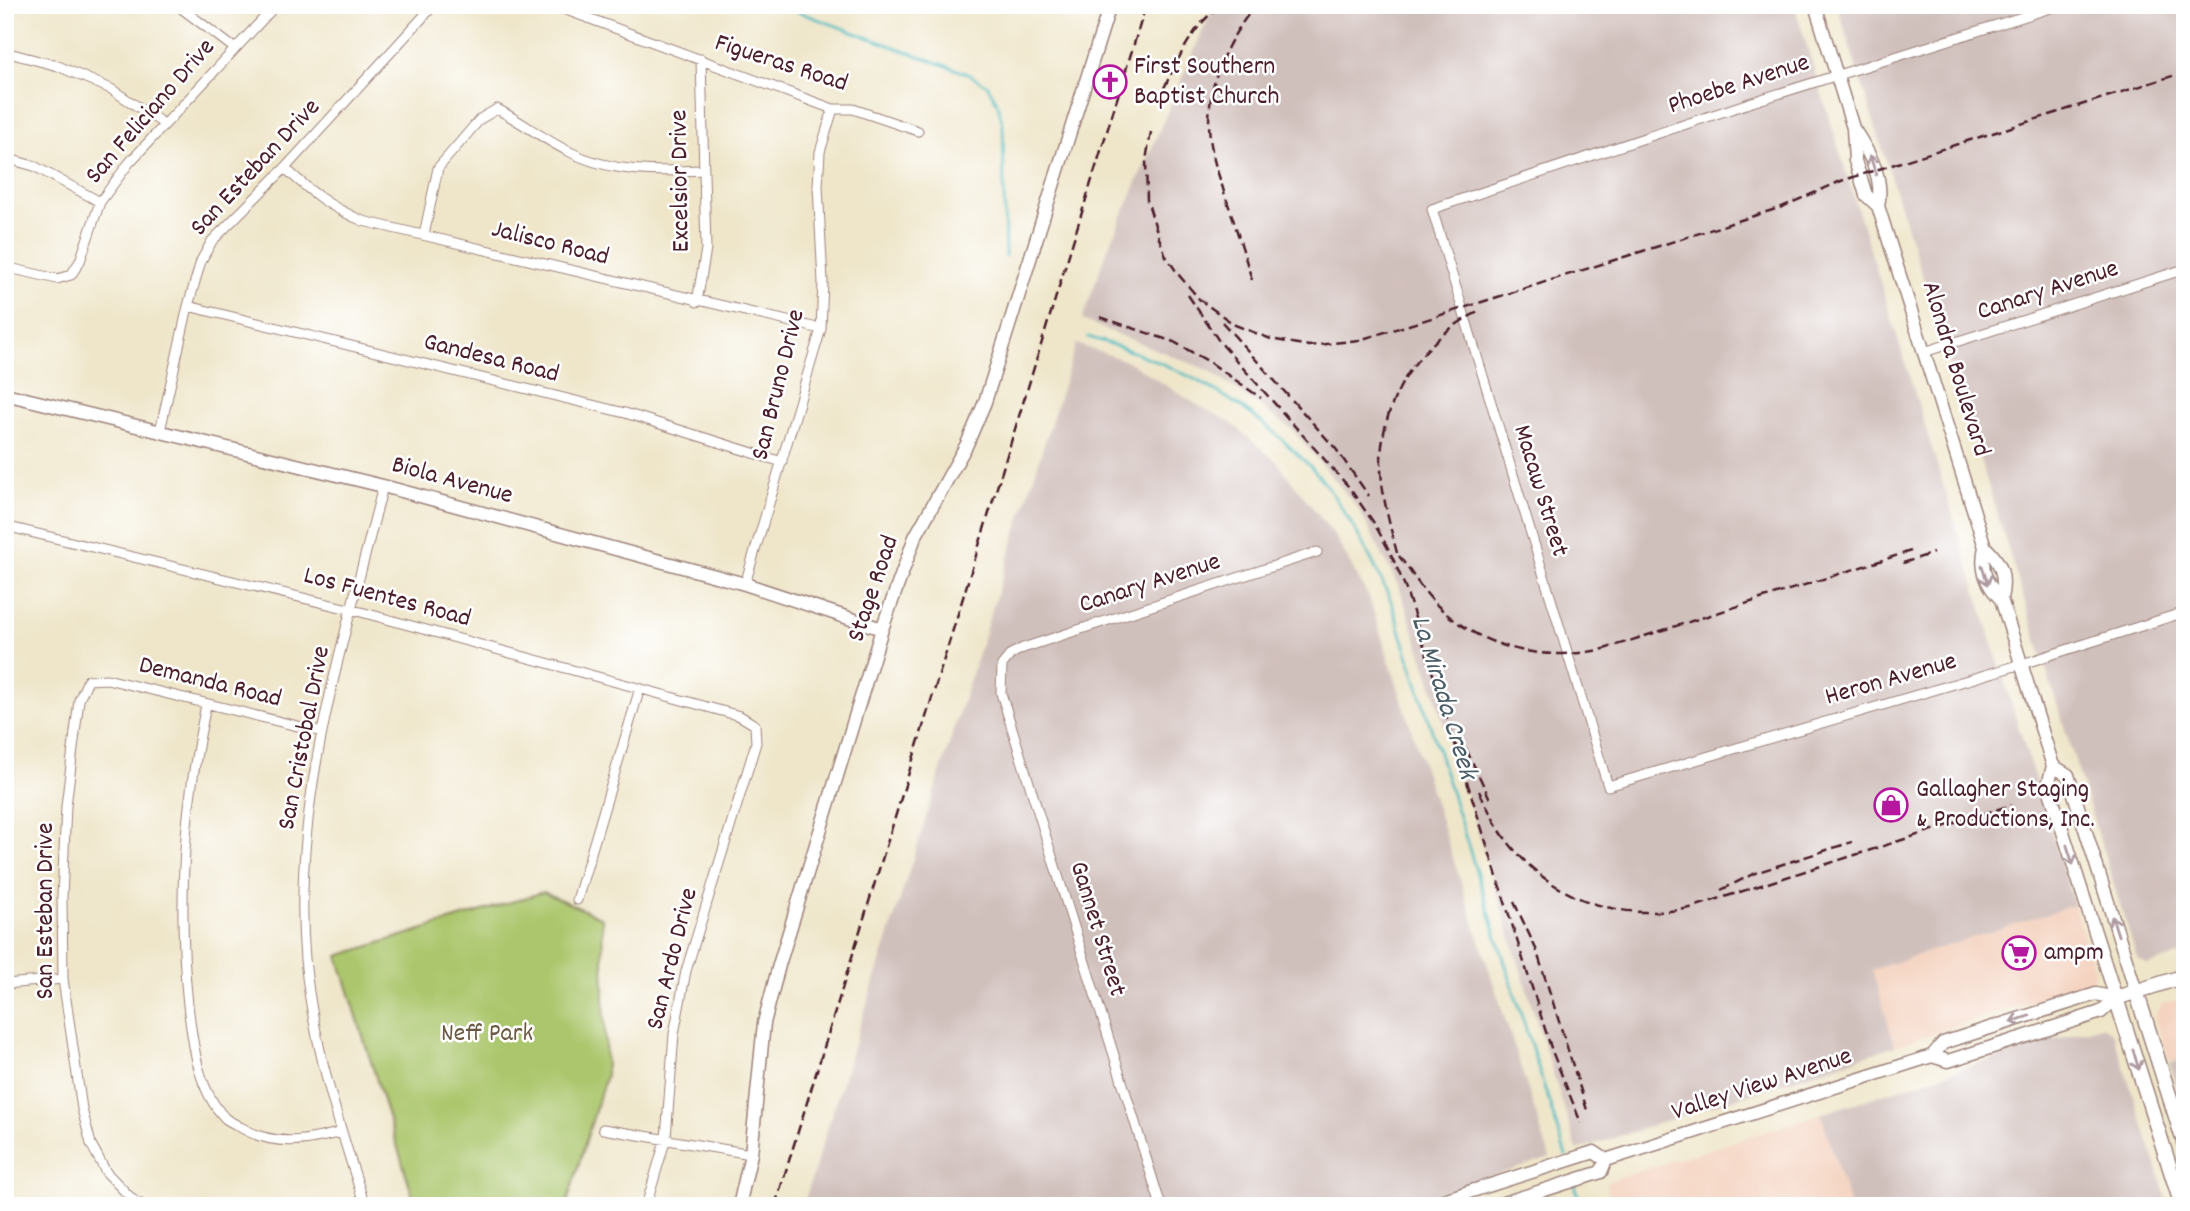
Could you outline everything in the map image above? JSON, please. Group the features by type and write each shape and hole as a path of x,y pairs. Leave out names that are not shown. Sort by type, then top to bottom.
{"main road":[{"name":"Stage Road","path":"739,1206 751,1154 764,1023 779,965 882,629 915,537 967,444 985,402 1110,5"},
{"name":"Alondra Boulevard","path":"1815,5 1853,128 1870,155 1881,190 1878,206 1985,547 1997,559 2005,582 2001,599 2053,766 2048,785 2182,1206"},
{"name":"Biola Avenue","path":"5,394 383,485 745,584 882,629"},
{"name":"Alondra Boulevard","path":"2053,766 2068,775 2185,1145"},
{"name":"Valley View Avenue","path":"1932,1056 1948,1061 2101,1012 2116,998 2185,976"},
{"name":"Valley View Avenue","path":"1494,1206 1601,1172 1606,1160 1932,1056 1943,1043 2096,994 2116,998"},
{"name":"Valley View Avenue","path":"1425,1206 1594,1152 1606,1160"}],"street":[{"path":"177,5 234,48"},
{"name":"San Feliciano Drive","path":"5,267 57,279 71,275 80,261 100,202 129,163 276,5"},
{"name":"San Esteban Drive","path":"160,431 188,306 201,261 212,241 285,167 434,5"},
{"name":"Figueras Road","path":"553,5 833,109 853,109 918,131"},
{"name":"Phoebe Avenue","path":"1432,209 1749,103 2060,5"},
{"path":"5,52 58,66 111,89 164,124"},
{"name":"Excelsior Drive","path":"697,302 706,248 701,59"},
{"path":"424,235 439,168 480,118 497,109 572,153 616,167 646,172 703,170"},
{"name":"San Bruno Drive","path":"745,584 821,329 823,282 818,186 820,152 833,109"},
{"path":"5,158 34,166 100,202"},
{"name":"Jalisco Road","path":"285,167 315,196 334,209 363,221 697,302 821,329"},
{"name":"Macaw Street","path":"1432,209 1608,786"},
{"name":"Canary Avenue","path":"1924,352 2185,270"},
{"name":"Gandesa Road","path":"188,306 625,413 782,462"},
{"name":"San Cristobal Drive","path":"365,1206 341,1132 317,1040 309,994 303,890 307,829 322,732 383,485"},
{"name":"Los Fuentes Road","path":"5,526 352,610 740,716 755,725"},
{"name":"Canary Avenue","path":"1002,664 1023,648 1317,552"},
{"name":"Heron Avenue","path":"1608,786 2022,664 2185,612"},
{"name":"Gannet Street","path":"1002,664 1001,693 1161,1206"},
{"name":"Demanda Road","path":"88,680 107,679 322,732"},
{"name":"San Esteban Drive","path":"88,680 79,700 66,806 62,979 82,1109 91,1144 106,1172 133,1200 144,1206"},
{"path":"577,900 640,688"},
{"path":"206,705 193,765 182,882 183,953 198,1064 206,1089 227,1119 254,1136 281,1142 310,1141 341,1132"},
{"name":"San Ardo Drive","path":"646,1206 666,1138 674,1034 686,971 756,743 755,725"},
{"path":"5,984 62,979"},
{"path":"603,1129 751,1154"}],"shaded area":[{"path":"1214,5 1794,5 2074,905 1872,970 1895,1046 1577,1150 1399,587 1358,508 1293,430 1210,371 1082,320 1106,253"},
{"path":"1837,5 2185,5 2185,953 2148,965 2137,958"},
{"path":"1076,344 1127,361 1230,422 1277,462 1336,538 1369,598 1550,1158 1398,1206 803,1206"},
{"path":"2074,905 2095,972 2092,982 1895,1046 1871,970"},
{"path":"2185,997 2185,1057 2170,1061 2154,1017 2162,1004"},
{"path":"2102,1026 2113,1033 2169,1206 1850,1206 1821,1114"},
{"path":"2185,1058 2185,1112 2169,1063"},
{"path":"1821,1114 1850,1206 1612,1206 1605,1182"},
{"path":"1555,1194 1559,1206 1520,1206"}],"green space":[{"name":"Neff Park","path":"543,892 602,918 606,1075 566,1206 416,1206 338,956"}],"waterway":[{"name":"La Mirada Creek","path":"779,5 966,73 987,85 997,102 1003,125 1005,256"},
{"name":"La Mirada Creek","path":"1088,337 1170,367 1197,380 1247,411 1316,472 1359,536 1391,601 1566,1156"},
{"name":"La Mirada Creek","path":"1575,1186 1582,1206"}],"railway":[{"path":"775,1206 1146,5"},
{"path":"1164,88 1195,32 1222,5"},
{"path":"1252,280 1214,160 1209,111 1217,73 1224,55 1233,37 1256,5"},
{"path":"1151,132 1146,160 1147,200 1166,256 1178,274 1200,300 1235,325 1271,339 1309,346 1359,340 1422,321 1782,207 1841,181 2185,72"},
{"path":"1188,295 1219,341 1348,486 1390,552 1404,584 1552,1051 1581,1123"},
{"path":"1397,553 1381,469 1387,420 1395,397 1421,356 1458,323 1480,311"},
{"path":"1100,317 1174,342 1211,363 1261,398"},
{"path":"1222,322 1336,449 1369,496"},
{"path":"1399,556 1433,601 1475,634 1516,649 1559,654 1604,649 1911,551"},
{"path":"1903,563 1933,553"},
{"path":"1466,749 1490,799"},
{"path":"1479,791 1508,842 1545,879 1589,902 1638,912 1690,908 2011,805"},
{"path":"1721,890 1755,873 1852,842"},
{"path":"1514,902 1536,949 1587,1110"}],"place":[{"name":"First Southern Baptist Church","path":"1110,82"},
{"name":"Gallagher Staging & Productions, Inc.","path":"1891,805"},
{"name":"ampm","path":"2019,953"}]}
